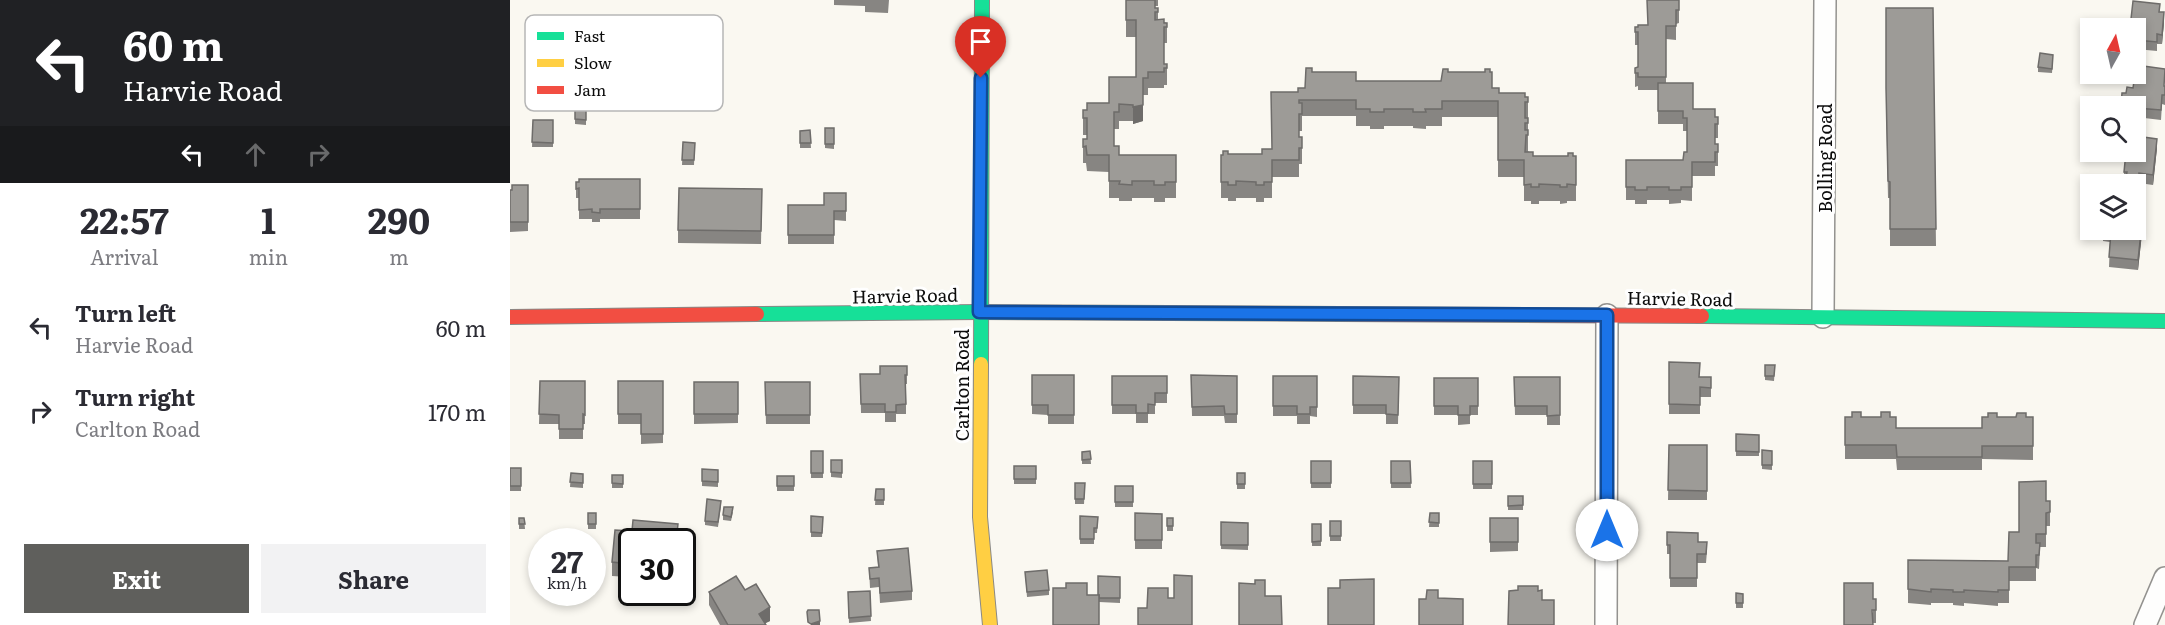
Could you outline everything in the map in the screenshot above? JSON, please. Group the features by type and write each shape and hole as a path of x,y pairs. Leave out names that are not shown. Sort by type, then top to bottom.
{"street":[{"name":"Carlton Road","path":"982,0 980,517 990,625"},
{"name":"Bolling Road","path":"1823,317 1825,0"},
{"name":"Harvie Road","path":"510,317 979,312 2165,321"},
{"path":"1606,625 1607,315"},
{"path":"2145,625 2165,578"}],"building":[{"path":"1126,0 1155,0 1155,8 1158,8 1158,12 1155,12 1155,20 1164,19 1164,23 1167,23 1167,27 1164,27 1164,64 1167,64 1167,68 1164,68 1164,72 1148,72 1148,78 1143,78 1143,105 1133,107 1133,105 1119,104 1119,112 1114,112 1114,146 1119,146 1119,155 1176,155 1176,182 1165,182 1165,185 1154,185 1154,181 1132,181 1132,185 1119,184 1120,181 1109,181 1109,155 1087,155 1086,146 1083,147 1083,139 1087,139 1087,118 1083,118 1083,110 1087,110 1087,103 1109,103 1109,77 1136,77 1136,20 1126,20"},
{"path":"1647,0 1679,0 1679,10 1676,10 1676,26 1666,26 1666,77 1638,77 1638,73 1635,73 1635,68 1638,67 1638,32 1635,32 1635,27 1648,25"},
{"path":"2133,1 2160,4 2159,12 2164,12 2162,35 2157,34 2157,42 2146,41 2146,18 2131,18"},
{"path":"1886,8 1933,8 1936,229 1890,229"},
{"path":"2040,53 2053,55 2052,69 2038,67"},
{"path":"2146,66 2165,69 2165,95 2162,95 2161,110 2146,109 2146,96 2122,96 2122,93 2126,93 2127,87 2133,88 2134,84 2146,84"},
{"path":"1306,68 1312,68 1312,72 1356,72 1356,81 1441,81 1443,69 1448,69 1448,72 1485,72 1485,69 1490,69 1492,88 1499,88 1499,93 1525,93 1525,97 1528,97 1528,102 1525,102 1525,118 1528,118 1528,123 1525,123 1525,130 1528,130 1528,135 1526,135 1525,152 1533,152 1533,156 1568,156 1568,153 1573,153 1573,156 1576,156 1576,185 1567,184 1567,187 1560,187 1560,185 1539,184 1539,187 1531,187 1531,184 1524,185 1524,160 1498,160 1498,101 1442,101 1442,109 1425,109 1426,112 1413,112 1413,109 1384,109 1384,112 1370,112 1370,109 1356,109 1356,100 1299,100 1299,103 1302,103 1302,114 1299,114 1299,137 1302,137 1302,148 1299,148 1299,160 1272,160 1272,182 1264,182 1264,185 1256,185 1256,182 1236,181 1236,185 1228,185 1228,182 1221,182 1223,151 1228,151 1228,154 1262,154 1262,149 1272,149 1271,92 1298,92 1298,88 1305,88"},
{"path":"1658,83 1693,83 1693,109 1715,109 1715,117 1718,117 1718,124 1715,124 1715,144 1718,144 1718,152 1715,152 1715,162 1692,162 1692,187 1681,187 1681,190 1669,190 1669,187 1647,187 1647,190 1635,190 1635,187 1626,187 1626,160 1683,160 1684,152 1687,152 1687,118 1683,118 1683,111 1658,111"},
{"path":"575,111 586,111 586,120 575,119"},
{"path":"533,120 553,120 553,143 532,142"},
{"path":"825,128 834,128 834,144 825,144"},
{"path":"810,130 811,143 800,143 800,131"},
{"path":"2146,137 2157,139 2153,175 2124,172 2125,162 2146,162"},
{"path":"683,142 695,143 694,160 682,160"},
{"path":"579,179 640,179 640,209 600,209 600,213 592,212 592,209 579,210 579,188 576,189 576,182 579,182"},
{"path":"512,185 528,185 528,222 510,222"},
{"path":"679,188 762,189 761,231 678,230"},
{"path":"824,193 846,193 846,211 834,211 834,235 788,235 788,205 824,205"},
{"path":"2110,240 2140,240 2138,260 2109,257"},
{"path":"1669,362 1700,363 1699,377 1711,377 1711,388 1700,387 1700,405 1669,404"},
{"path":"1765,365 1775,365 1774,376 1765,376"},
{"path":"880,366 907,366 906,404 896,405 896,412 885,412 885,404 861,404 860,374 880,374"},
{"path":"1032,375 1074,375 1074,415 1048,415 1048,405 1032,405"},
{"path":"1191,375 1237,376 1237,414 1225,414 1224,406 1192,407"},
{"path":"1112,376 1167,376 1167,393 1155,393 1155,405 1148,404 1148,413 1136,413 1136,405 1112,405"},
{"path":"1273,376 1317,376 1317,407 1310,407 1310,414 1297,414 1297,406 1273,406"},
{"path":"1353,376 1399,377 1398,415 1386,414 1386,405 1353,405"},
{"path":"1514,377 1560,377 1560,415 1547,416 1547,406 1515,406"},
{"path":"1434,378 1478,378 1478,406 1470,406 1470,415 1458,415 1458,406 1434,406"},
{"path":"540,381 585,381 583,429 559,429 559,415 539,414"},
{"path":"618,381 663,381 663,434 641,434 641,414 618,414"},
{"path":"694,382 738,382 738,414 694,414"},
{"path":"765,382 810,382 810,415 766,415"},
{"path":"1852,412 1861,412 1861,417 1881,417 1881,412 1890,412 1890,417 1896,417 1896,428 1982,428 1982,417 1988,417 1988,413 1997,413 1997,417 2016,417 2017,413 2026,413 2026,417 2033,417 2033,446 1982,446 1982,457 1897,457 1896,445 1845,445 1845,417 1852,417"},
{"path":"1736,434 1759,435 1759,452 1736,451"},
{"path":"1669,445 1707,445 1707,491 1668,490"},
{"path":"1762,450 1772,451 1772,465 1762,465"},
{"path":"811,451 823,451 823,473 811,473"},
{"path":"1090,451 1091,459 1082,460 1082,452"},
{"path":"831,460 842,460 842,473 831,472"},
{"path":"1311,461 1331,461 1331,483 1311,483"},
{"path":"1391,461 1410,461 1411,483 1391,483"},
{"path":"1473,461 1492,461 1492,484 1473,484"},
{"path":"1014,466 1036,466 1036,479 1014,479"},
{"path":"510,468 521,468 521,486 510,486"},
{"path":"702,469 718,470 718,482 702,481"},
{"path":"571,473 583,474 583,483 570,482"},
{"path":"1237,473 1245,473 1245,484 1237,484"},
{"path":"612,475 623,475 623,484 612,483"},
{"path":"777,476 794,476 794,486 777,486"},
{"path":"2046,481 2046,501 2050,501 2050,512 2046,513 2046,534 2036,534 2036,543 2040,543 2039,555 2036,555 2036,567 2009,567 2009,590 1953,592 1953,590 1931,589 1931,592 1908,589 1908,560 2008,561 2009,532 2019,532 2019,482"},
{"path":"1075,483 1085,483 1084,499 1075,499"},
{"path":"1115,486 1133,486 1133,502 1115,502"},
{"path":"876,489 884,489 884,500 875,500"},
{"path":"1508,496 1523,496 1523,505 1508,506"},
{"path":"707,499 721,501 718,522 705,521"},
{"path":"724,507 733,507 731,517 723,515"},
{"path":"588,513 596,513 596,524 588,524"},
{"path":"1135,513 1162,514 1162,540 1135,540"},
{"path":"1430,513 1439,513 1439,523 1429,522"},
{"path":"811,516 823,517 822,533 811,532"},
{"path":"1080,516 1098,517 1097,528 1094,528 1094,539 1080,539"},
{"path":"519,518 524,518 525,524 519,524"},
{"path":"1167,518 1173,518 1173,526 1167,526"},
{"path":"1490,518 1518,518 1518,542 1490,542"},
{"path":"633,520 678,524 678,528 632,528"},
{"path":"1330,521 1341,521 1341,536 1330,536"},
{"path":"1221,522 1248,523 1248,545 1221,545"},
{"path":"1312,524 1321,524 1321,541 1312,542"},
{"path":"615,530 618,530 618,563 612,562"},
{"path":"1667,532 1698,533 1698,542 1707,542 1706,554 1697,554 1697,578 1670,578 1670,545 1667,545"},
{"path":"908,548 912,591 880,593 879,578 870,579 869,568 879,567 877,551"},
{"path":"1047,570 1049,590 1027,592 1025,572"},
{"path":"1174,575 1192,576 1192,625 1138,625 1138,608 1147,608 1148,588 1168,588 1168,598 1174,598"},
{"path":"736,576 745,590 756,584 770,607 759,614 766,625 728,625 709,592"},
{"path":"1098,576 1120,577 1120,598 1099,598"},
{"path":"1374,579 1374,625 1328,625 1328,588 1340,588 1340,580"},
{"path":"1255,580 1265,580 1265,596 1281,596 1282,625 1239,625 1239,583 1255,584"},
{"path":"1066,583 1087,583 1087,595 1099,595 1099,625 1053,625 1053,588 1066,588"},
{"path":"1844,583 1873,583 1876,610 1872,610 1873,625 1844,625"},
{"path":"1518,586 1538,586 1538,591 1542,590 1542,600 1554,600 1554,625 1508,625 1509,591 1518,590"},
{"path":"1427,590 1438,590 1438,598 1463,599 1463,625 1419,625 1419,599 1426,599"},
{"path":"870,591 871,616 849,618 848,592"},
{"path":"1736,593 1743,594 1743,603 1736,603"},
{"path":"808,610 819,610 820,621 811,624 808,622"}],"traffic: fast":[{"path":"981,364 982,0"},
{"path":"757,314 979,312 1340,314"},
{"path":"1702,316 2165,321"}],"traffic: slow":[{"path":"981,364 980,517 990,625"}],"traffic: jam":[{"path":"510,317 757,314"},
{"path":"1340,314 1702,316"}],"route":[{"path":"981,78 979,312 1607,315 1607,530"}]}
